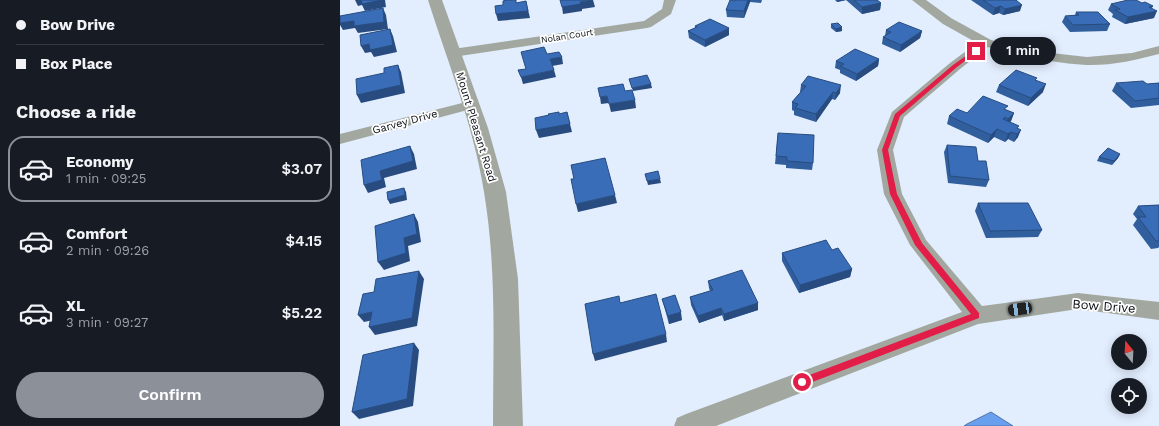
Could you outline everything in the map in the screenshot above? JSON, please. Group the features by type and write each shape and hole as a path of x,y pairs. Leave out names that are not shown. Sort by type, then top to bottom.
{"street":[{"name":"Mount Pleasant Road","path":"435,0 479,128 495,192 506,279 508,426"},
{"name":"Nolan Court","path":"453,53 647,24 667,12 670,0"},
{"path":"918,0 946,21 986,43 1034,55 1087,61 1132,57 1159,50"},
{"path":"977,315 919,245 893,194 885,150 897,115 955,66 986,43"},
{"name":"Garvey Drive","path":"340,140 470,105"},
{"name":"Bow Drive","path":"686,426 977,315 1078,301 1159,310"}],"water":[{"path":"991,412 1013,426 964,426 967,424"}],"building":[{"path":"361,0 383,0 362,4"},
{"path":"516,0 516,3 526,1 528,11 496,14 495,6 503,5 503,1"},
{"path":"560,0 593,0 580,2 581,4 562,7"},
{"path":"730,0 748,0 744,11 726,10"},
{"path":"854,0 877,0 881,3 862,7"},
{"path":"983,0 1016,0 1022,5 1005,9 1001,6 995,8"},
{"path":"1128,0 1136,0 1142,3 1145,2 1153,6 1149,7 1157,11 1128,17 1115,10 1120,9 1111,4"},
{"path":"383,8 384,22 354,26 354,21 340,23 340,16"},
{"path":"1076,12 1098,12 1110,24 1073,25 1065,16 1079,15"},
{"path":"710,19 729,28 705,40 688,31 697,27 695,26"},
{"path":"899,22 922,31 901,45 883,37 891,32 886,30"},
{"path":"838,23 842,27 836,29 831,24"},
{"path":"390,29 393,45 370,50 369,44 361,46 360,35"},
{"path":"544,47 547,54 559,52 562,57 550,59 554,70 521,77 518,70 526,69 521,52"},
{"path":"855,49 879,59 857,74 840,66 844,64 836,61"},
{"path":"398,65 401,85 357,95 356,79 384,73 384,68"},
{"path":"1016,70 1037,78 1035,80 1046,84 1031,98 999,85"},
{"path":"647,75 651,84 632,88 629,79"},
{"path":"808,76 841,85 836,93 833,92 816,114 795,108 798,104 792,102 806,86 801,85"},
{"path":"1143,81 1147,84 1159,83 1159,98 1135,101 1116,83"},
{"path":"623,84 625,91 632,90 635,100 609,104 607,96 600,97 598,88"},
{"path":"983,96 1008,106 1004,109 1014,113 1008,119 1005,117 1003,119 1019,126 1017,128 1021,130 1017,134 1011,132 1008,134 997,129 991,135 949,116 957,109 967,113"},
{"path":"559,112 559,114 567,112 570,124 536,130 535,118"},
{"path":"778,133 814,135 813,163 787,161 787,157 776,156"},
{"path":"947,145 976,147 978,161 986,161 989,180 950,176"},
{"path":"410,146 413,161 380,171 382,180 364,185 361,160"},
{"path":"1108,148 1120,154 1114,161 1099,157"},
{"path":"605,158 615,195 576,204 571,179 574,179 571,165"},
{"path":"658,171 660,179 647,181 645,174"},
{"path":"404,188 405,195 388,200 387,192"},
{"path":"978,203 1028,203 1042,230 990,231"},
{"path":"1159,205 1159,241 1156,241 1138,217 1146,217 1138,206"},
{"path":"414,214 417,234 404,238 406,253 378,262 375,226"},
{"path":"826,240 832,250 838,248 852,269 800,285 782,253"},
{"path":"742,270 758,303 724,314 721,308 698,316 690,297 713,290 708,281"},
{"path":"419,271 412,318 369,327 372,312 358,315 363,294 374,292 376,279"},
{"path":"656,294 666,334 593,354 585,304 619,296 620,303"},
{"path":"675,295 681,312 668,316 662,299"},
{"path":"414,343 407,399 352,412 363,355"}],"route":[{"path":"802,382 977,315 919,245 893,194 885,150 897,115 955,66 976,51"}]}
